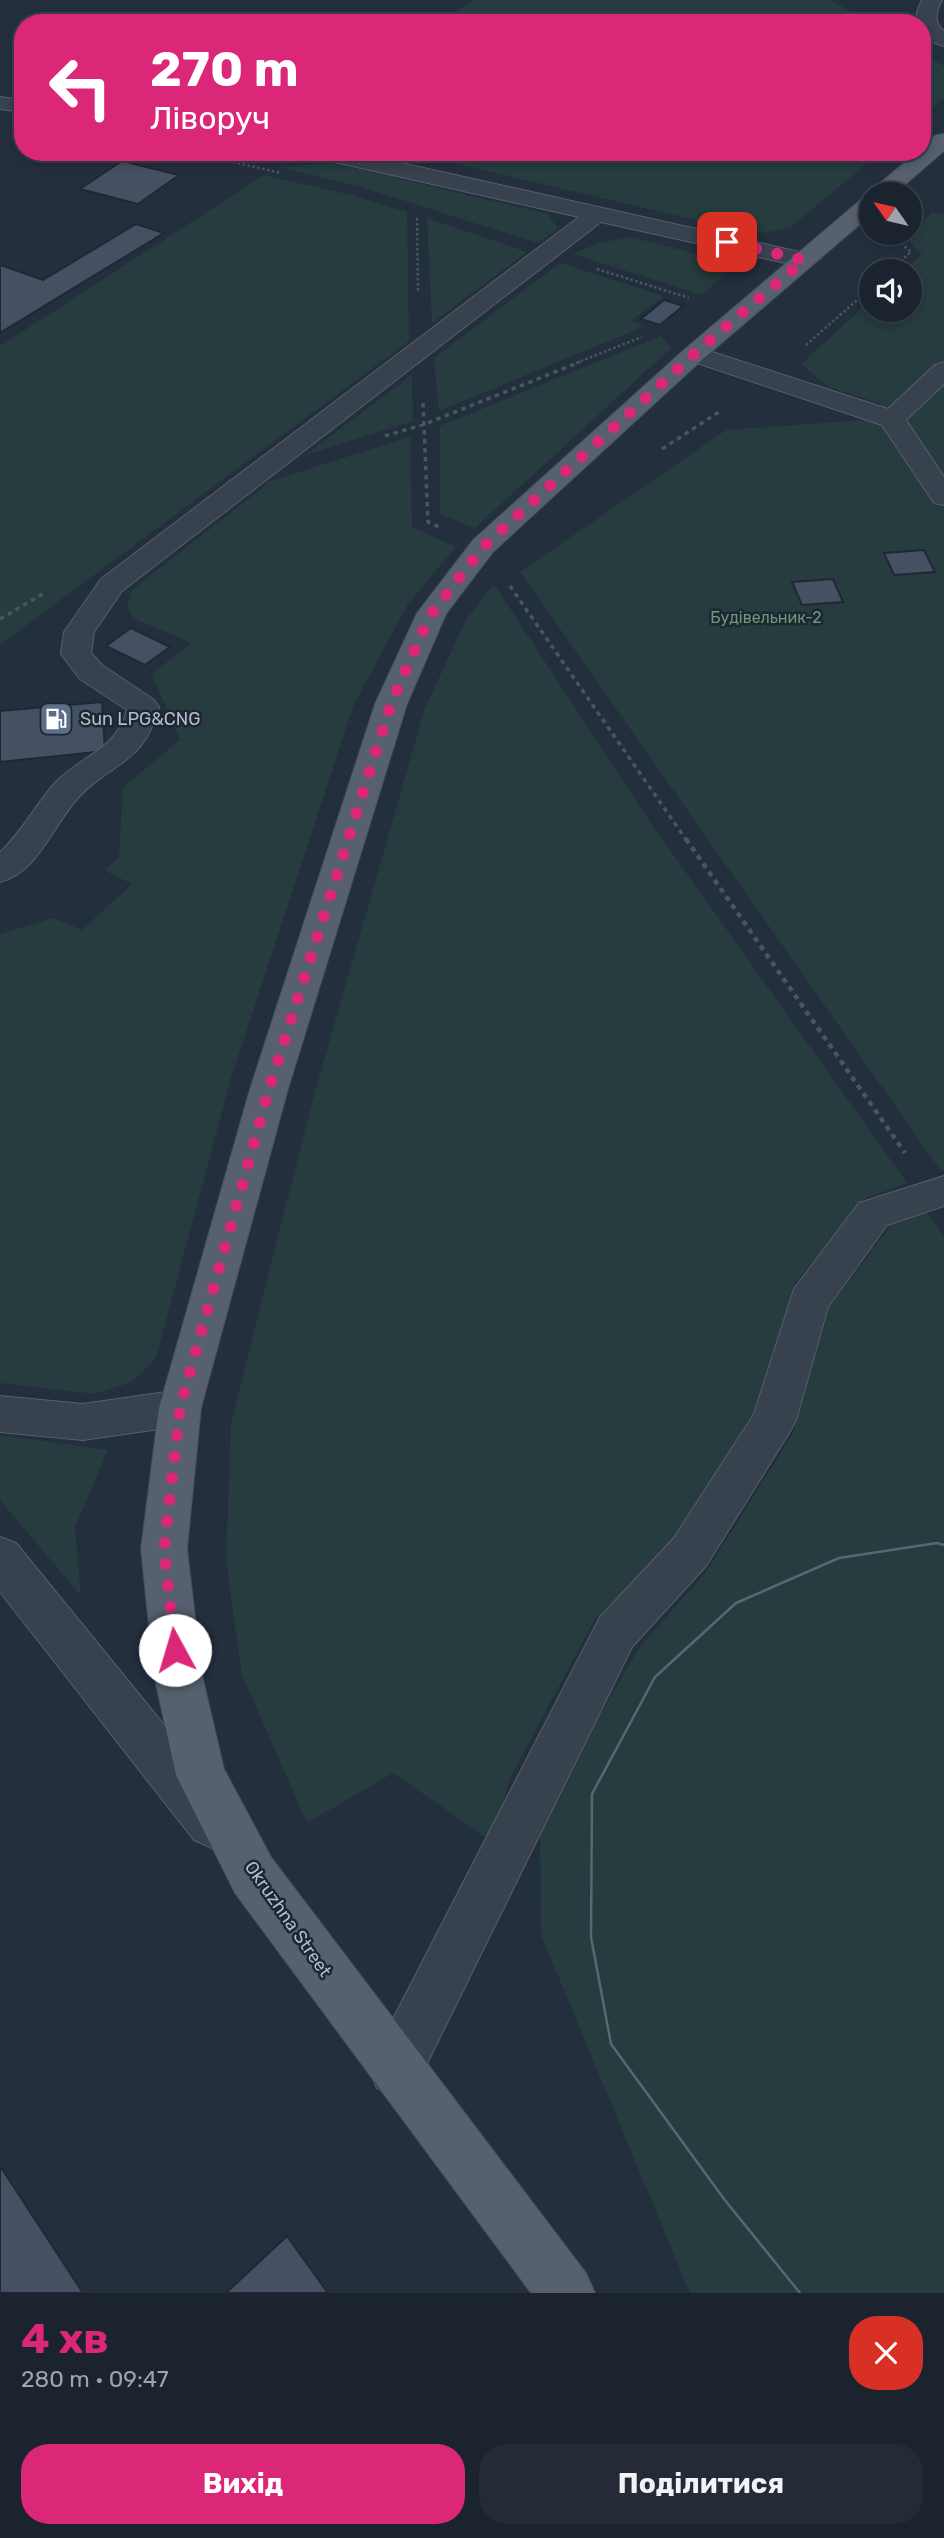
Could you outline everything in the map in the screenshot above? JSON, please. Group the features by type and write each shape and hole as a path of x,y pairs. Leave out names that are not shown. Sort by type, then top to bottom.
{"main road":[{"path":"895,182 920,161"},
{"name":"Okruzhna Street","path":"566,2293 253,1875 201,1775 178,1675 164,1549 180,1408 269,1089 391,704 432,613 483,547 694,354 859,213"}],"lane":[{"path":"362,161 804,260"},
{"path":"0,871 23,850 68,789 113,756 137,730 143,707 91,672 76,654 79,632 111,585 598,213"},
{"path":"694,354 892,419 944,496"},
{"path":"892,419 944,370"},
{"path":"396,2069 616,1632 690,1552 774,1420 809,1301 873,1214 939,1193"},
{"path":"0,1414 83,1422 180,1408"},
{"path":"0,1557 253,1875"}],"path":[{"path":"903,245 911,252 903,259"},
{"path":"483,547 939,1193"}],"green space":[{"path":"472,0 831,0 855,14 454,14"},
{"path":"931,58 944,66 944,98 931,109"},
{"path":"444,161 869,161 791,227 765,233 743,231"},
{"path":"332,163 548,214 558,229 538,243 361,187 277,167"},
{"path":"264,175 351,195 407,212 409,341 0,645 0,346"},
{"name":"Будівельник-2","path":"933,212 944,215 944,1170 941,1171 520,572 726,430 864,420 881,404 829,387 801,364 859,311 859,322 922,322 922,259 917,259 922,254 913,245 922,245 922,222"},
{"path":"427,218 527,252 432,323"},
{"path":"631,237 736,264 702,295 573,254 599,243"},
{"path":"560,263 664,296 631,321 645,326 439,411 434,358"},
{"path":"661,336 671,348 475,528 440,514 440,426"},
{"path":"412,375 413,421 305,455"},
{"path":"410,437 412,527 456,547 408,604 354,704 231,1078 156,1358 132,1382 95,1394 0,1383 0,934 54,918 82,930 132,884 104,870 119,857 123,787 180,740 152,674 191,643 133,618 127,607 132,590 271,481"},
{"path":"494,584 648,819 907,1183 862,1200 795,1284 755,1409 679,1539 595,1619 509,1780 494,1843 393,1773 307,1823 242,1675 226,1561 231,1422 314,1095 425,708 466,620"},
{"path":"926,1211 944,1236 944,2293 690,2293 541,1935 540,1817 639,1648 706,1572 793,1433 829,1308 891,1225"},
{"path":"0,1435 108,1450 75,1527 81,1596 0,1500"}],"building":[{"path":"122,161 179,175 138,204 80,189"},
{"path":"136,224 164,233 0,333 0,265 43,280"},
{"path":"664,300 683,306 660,325 641,319"},
{"path":"924,550 935,572 894,575 884,553"},
{"path":"833,579 843,602 802,605 792,582"},
{"path":"131,628 170,647 145,665 106,646"},
{"path":"102,702 105,751 0,762 0,711"},
{"path":"0,2166 83,2293 0,2293"},
{"path":"287,2236 328,2293 226,2293"}],"tram line":[{"path":"800,2293 724,2199 611,2044 591,1937 592,1794 655,1677 736,1603 839,1558 937,1543 944,1545"}],"place":[{"name":"Sun LPG&CNG","path":"56,719"}],"route":[{"path":"175,1650 164,1549 180,1408 269,1089 391,704 432,613 483,547 694,354 804,260 727,242"}]}
